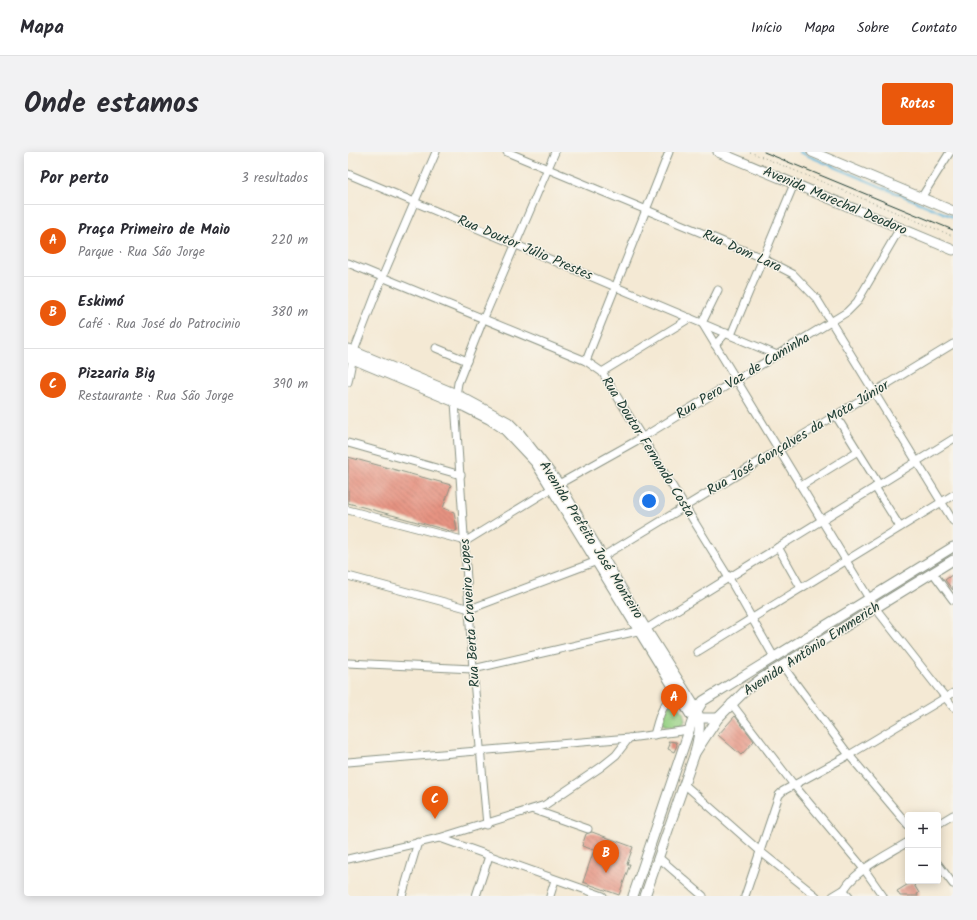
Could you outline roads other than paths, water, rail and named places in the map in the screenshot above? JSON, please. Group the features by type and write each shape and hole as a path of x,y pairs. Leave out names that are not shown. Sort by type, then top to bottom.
{"main road":[{"name":"Avenida Marechal Deodoro","path":"718,152 953,250"},
{"path":"812,152 953,211"},
{"name":"Avenida Prefeito José Monteiro","path":"350,354 456,398 508,422 535,451 642,630 687,702 697,715"},
{"name":"Avenida Antônio Emmerich","path":"689,730 703,701 953,547"},
{"name":"Avenida Antônio Emmerich","path":"645,896 695,753 718,718 732,703 753,685 782,665 953,560"},
{"name":"Avenida Prefeito José Monteiro","path":"642,630 677,693 687,702"},
{"path":"687,702 703,701"},
{"path":"695,753 699,731 697,715 718,718"},
{"path":"634,896 689,730 695,729 699,731"}],"street":[{"path":"348,382 350,354 436,152"},
{"name":"Rua Dom Lara","path":"507,152 547,170 762,258 780,266 802,282 817,299 832,322 953,521"},
{"path":"456,398 467,360 483,320 555,152"},
{"path":"586,361 669,152"},
{"path":"921,198 950,152"},
{"name":"Rua Doutor Júlio Prestes","path":"348,174 777,355"},
{"path":"715,345 728,334 794,184"},
{"name":"Rua Pero Vaz de Caminha","path":"466,541 555,486 643,437 847,312 858,302 900,228"},
{"name":"Rua Doutor Fernando Costa","path":"348,263 483,320 586,361 602,372 729,578 774,657"},
{"path":"718,290 702,323 876,608 953,707"},
{"path":"602,372 690,318"},
{"name":"Rua José Gonçalves da Mota Júnior","path":"470,609 600,559 953,344"},
{"path":"436,348 467,360"},
{"name":"Rua Berta Craveiro Lopes","path":"456,398 473,669 487,825"},
{"path":"836,416 858,451 900,528"},
{"path":"348,663 473,669 642,630 729,578 953,439"},
{"path":"348,443 461,475"},
{"path":"801,486 858,451"},
{"path":"697,652 953,495"},
{"path":"348,510 466,541"},
{"path":"778,547 801,588"},
{"path":"933,573 953,600"},
{"path":"348,576 470,609"},
{"path":"782,665 849,755 905,821"},
{"path":"654,735 664,705 677,693"},
{"path":"745,896 780,795 953,693"},
{"path":"732,703 794,786 864,869 883,896"},
{"path":"348,762 629,738 689,730"},
{"path":"348,859 439,838 534,810 556,800 601,767 616,755 629,738"},
{"path":"684,784 761,852 816,896"},
{"path":"534,810 588,829"},
{"path":"941,822 953,815"},
{"path":"439,838 603,896"},
{"path":"402,896 414,861 418,842"},
{"path":"832,896 842,893 864,869 905,844"},
{"path":"476,896 489,856"},
{"path":"658,857 703,896"},
{"path":"941,868 953,884"},
{"path":"550,896 556,880"},
{"path":"842,893 849,896"}],"waterway":[{"path":"799,152 953,217"}],"tram line":[{"path":"764,152 953,230"}],"place":[{"name":"Praça Primeiro de Maio","path":"674,717"},
{"name":"Pizzaria Big","path":"435,819"},
{"name":"Eskimó","path":"606,873"}]}
